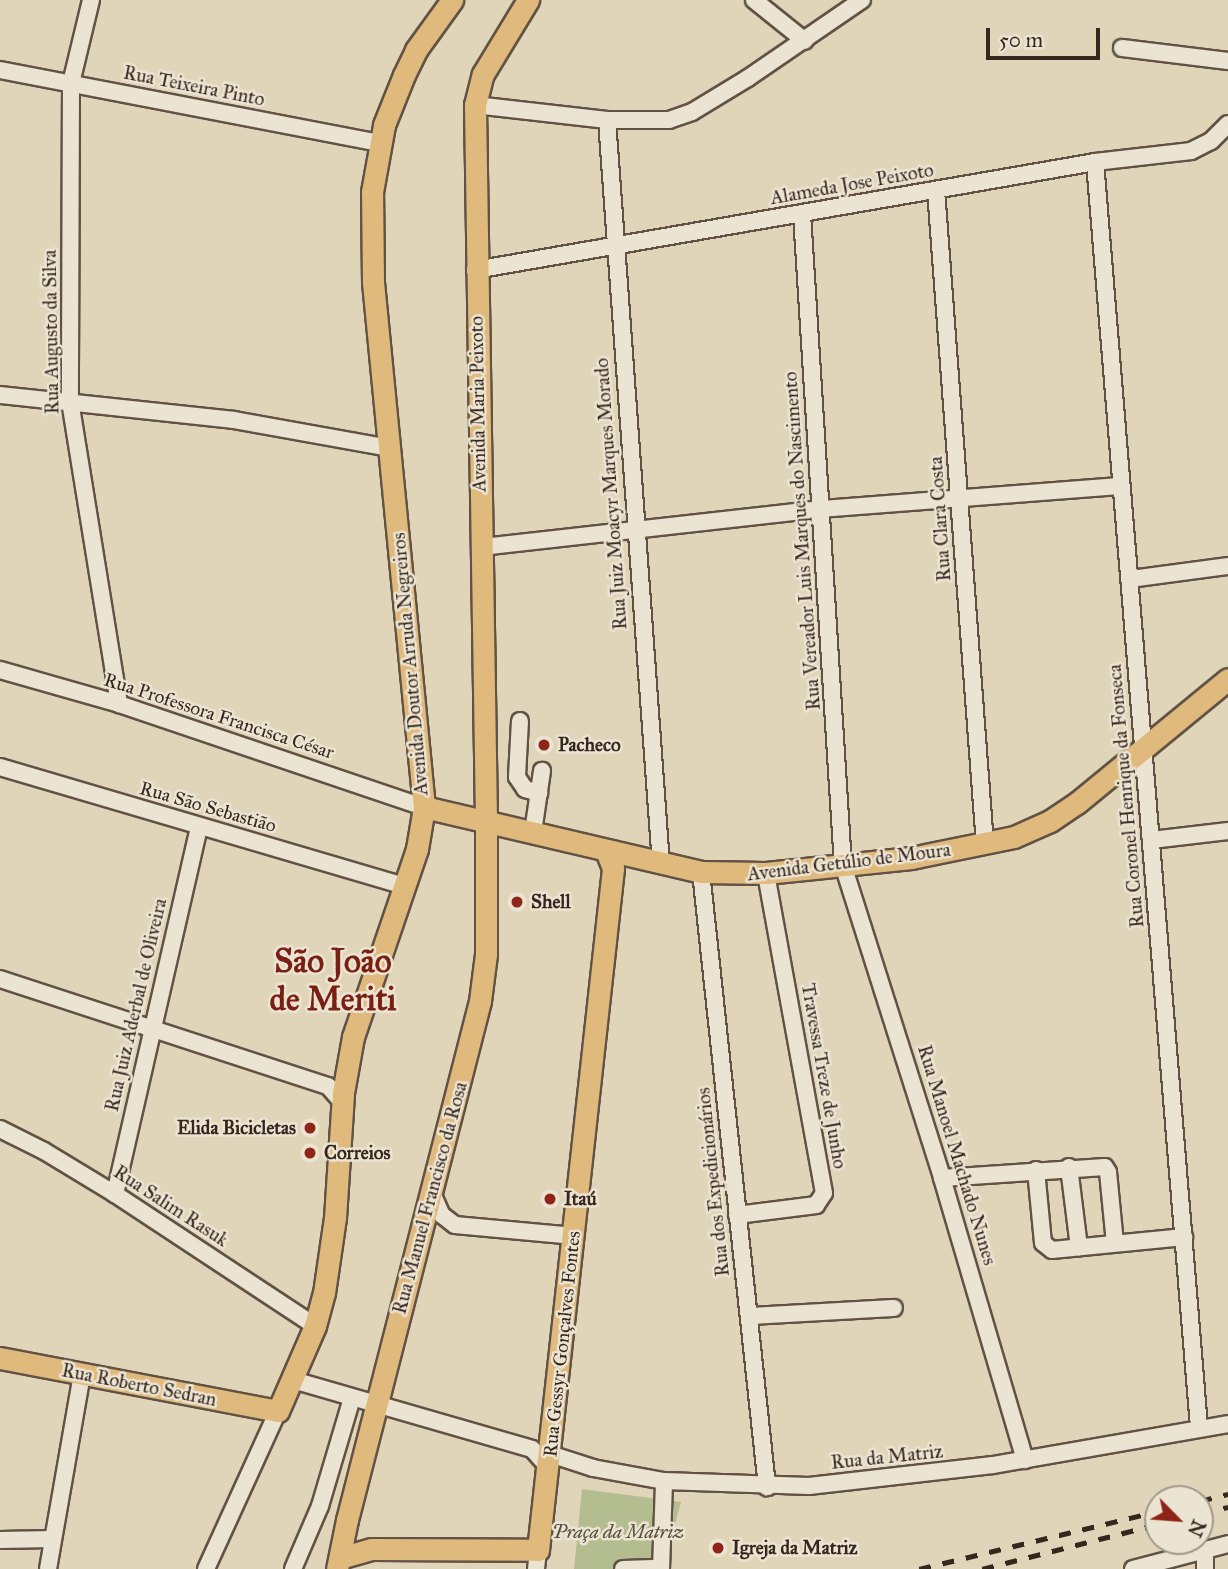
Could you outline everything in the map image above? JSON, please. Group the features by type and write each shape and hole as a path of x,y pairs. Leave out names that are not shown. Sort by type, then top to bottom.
{"main road":[{"name":"Avenida Doutor Arruda Negreiros","path":"278,1411 293,1380 324,1293 335,1218 338,1090 362,1003 417,849 424,807 371,244 372,192 380,143 394,98 416,50 452,0"},
{"name":"Avenida Maria Peixoto","path":"486,821 475,270 475,105 483,74 528,0"},
{"name":"Avenida Getúlio de Moura","path":"424,807 533,832 616,859 701,872 766,873 911,858 985,845 1031,831 1050,821 1077,803 1228,679"},
{"name":"Rua Manuel Francisco da Rosa","path":"338,1564 480,1001 486,954 486,821"},
{"name":"Rua Gessyr Gonçalves Fontes","path":"537,1560 616,859"},
{"name":"Rua Roberto Sedran","path":"0,1358 278,1411"},
{"path":"347,1520 354,1534 372,1549"},
{"path":"338,1564 372,1549 537,1560"}],"street":[{"name":"Rua Augusto da Silva","path":"91,0 71,83 70,401 119,704"},
{"path":"754,0 805,41"},
{"path":"475,105 649,122 692,112 805,41 862,0"},
{"path":"1122,48 1228,61"},
{"name":"Rua Teixeira Pinto","path":"0,70 380,143"},
{"name":"Rua Juiz Moacyr Marques Morado","path":"607,120 614,247 661,864"},
{"name":"Alameda Jose Peixoto","path":"475,270 1095,162 1191,151 1210,141 1228,124"},
{"name":"Rua Coronel Henrique da Fonseca","path":"1095,162 1199,1427"},
{"name":"Rua Clara Costa","path":"936,190 985,845"},
{"name":"Rua Vereador Luis Marques do Nascimento","path":"802,214 843,865"},
{"path":"0,395 234,420 390,448"},
{"path":"482,547 821,509 959,496 1121,486"},
{"path":"1130,579 1228,566"},
{"name":"Rua Professora Francisca César","path":"0,670 119,704 424,807"},
{"path":"520,721 517,777 525,789 539,793"},
{"name":"Rua São Sebastião","path":"1,771 405,886"},
{"path":"533,832 542,771"},
{"name":"Rua Juiz Aderbal de Oliveira","path":"115,1194 199,826"},
{"path":"1151,840 1228,831"},
{"name":"Rua Manoel Machado Nunes","path":"843,865 943,1178 1025,1460"},
{"name":"Rua dos Expedicionários","path":"701,872 767,1486"},
{"name":"Travessa Treze de Junho","path":"737,1214 816,1205 824,1193 766,873"},
{"path":"0,979 338,1090"},
{"name":"Rua Salim Rasuk","path":"0,1129 44,1151 115,1194 314,1326"},
{"path":"943,1178 1099,1165 1108,1172 1115,1244"},
{"path":"1069,1167 1079,1247"},
{"path":"1036,1170 1042,1243 1052,1250 1184,1237"},
{"path":"432,1193 442,1215 455,1225 574,1236"},
{"path":"750,1316 894,1308"},
{"path":"48,1569 82,1375"},
{"name":"Rua da Matriz","path":"293,1380 533,1449 549,1461 664,1481 767,1486 808,1486 882,1479 1025,1460 1199,1427 1228,1424"},
{"path":"293,1569 320,1506 352,1398"},
{"path":"206,1569 278,1411"},
{"path":"622,1569 661,1569 664,1481"},
{"path":"0,1540 54,1539"},
{"path":"1133,1569 1186,1555"}],"green space":[{"name":"Praça da Matriz","path":"582,1489 681,1502 663,1569 574,1569"}],"railway":[{"path":"1214,1498 1228,1494"},
{"path":"1214,1510 1228,1507"},
{"path":"919,1569 1144,1514"},
{"path":"982,1569 1144,1528"}],"place":[{"name":"Pacheco","path":"544,745"},
{"name":"Shell","path":"517,902"},
{"name":"Elida Bicicletas","path":"310,1128"},
{"name":"Correios","path":"310,1153"},
{"name":"Itaú","path":"550,1199"},
{"name":"Igreja da Matriz","path":"718,1548"}],"district":[{"name":"São João de Meriti","path":"333,981"}]}
